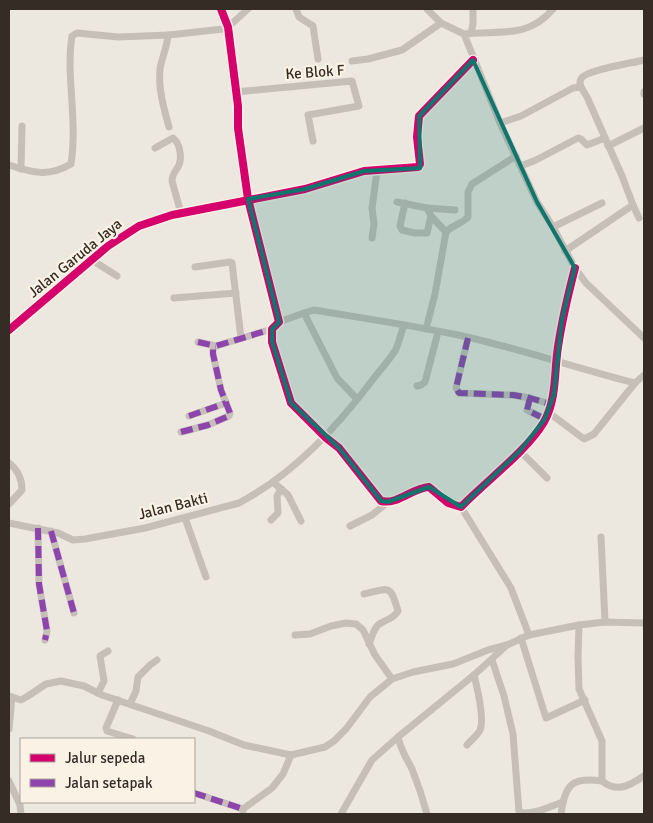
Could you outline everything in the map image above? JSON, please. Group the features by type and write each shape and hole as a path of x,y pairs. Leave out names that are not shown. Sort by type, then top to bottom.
{"street":[{"path":"221,9 228,27 236,92 238,128 248,198 279,322"},
{"path":"9,165 42,173 59,170 71,164 74,144 70,81 70,45 72,36 77,34 118,37 168,35 228,27 248,9"},
{"path":"296,9 300,17 313,26 318,59"},
{"path":"427,9 441,23 467,33 522,30 535,26 547,17 553,9"},
{"path":"473,9 473,24 467,33 473,60 537,202 575,268 586,283 644,338"},
{"path":"352,62 368,60 402,50 441,23"},
{"path":"168,35 160,69 160,89 169,127"},
{"name":"Jalan Garuda Jaya","path":"9,330 108,246 139,226 181,213 248,198 305,189 364,171 419,166 417,137 419,116 473,60"},
{"path":"639,218 580,81 581,78 597,70 644,60"},
{"name":"Ke Blok F","path":"236,92 352,81 359,106 308,115 313,140"},
{"path":"500,123 521,116 573,88 581,87"},
{"path":"20,169 22,126"},
{"path":"608,146 644,128"},
{"path":"155,148 173,138 178,142 180,162 172,176 172,181 181,213"},
{"path":"521,166 578,138 582,139 587,145 604,138"},
{"path":"426,330 435,294 446,232 468,218 468,192 472,184 516,156"},
{"path":"372,238 374,224 372,208 377,171"},
{"path":"397,202 427,208 455,210"},
{"path":"405,203 400,226 402,230 426,233 431,216"},
{"path":"553,227 602,203"},
{"path":"565,251 633,205"},
{"path":"427,208 431,216 446,232"},
{"path":"92,260 117,276"},
{"path":"195,267 230,262 233,266 241,338"},
{"path":"460,507 520,450 548,412 554,394 556,360 562,320 575,268"},
{"path":"174,298 236,293"},
{"path":"198,342 216,346 272,329 279,322 314,310 468,338 556,360 635,383"},
{"path":"304,312 337,378 357,399"},
{"name":"Jalan Bakti","path":"9,523 51,531 73,540 145,528 240,503 295,466 324,437 357,399 394,351 404,325"},
{"path":"272,329 272,342 291,403 324,437 339,448 381,501 388,502"},
{"path":"417,386 425,382 438,332"},
{"path":"468,338 456,388 460,393 496,393 530,398 584,439 594,434 635,383 644,375"},
{"path":"181,432 194,430 229,416 230,413 221,390 212,354 213,348 216,346"},
{"path":"530,398 527,410 548,412"},
{"path":"189,416 226,403"},
{"path":"520,450 547,478"},
{"path":"9,463 15,468 22,481 22,490 9,504"},
{"path":"273,482 288,495 301,521"},
{"path":"350,526 372,515 388,502 429,487 448,503 460,507 511,588 529,635"},
{"path":"271,520 278,513 277,496 281,489"},
{"path":"185,518 206,577"},
{"path":"38,528 39,584 47,631 45,640"},
{"path":"51,531 74,613"},
{"path":"601,536 605,622"},
{"path":"364,594 386,589 390,590 398,611 391,618 376,627 370,644"},
{"path":"9,729 10,697 21,700 46,684 61,681 84,686 98,693 244,745 291,756 325,747 334,741 346,729 370,697 392,679 413,672 453,664 529,635 605,622 644,623"},
{"path":"295,635 310,634 331,626 346,623 356,624 363,630 375,655 392,679"},
{"path":"579,625 579,689 602,741 602,781"},
{"path":"521,638 546,718 585,700"},
{"path":"341,814 372,760 492,660 507,645"},
{"path":"98,693 104,681 100,656 108,651"},
{"path":"130,704 136,691 136,680 157,660"},
{"path":"492,660 504,696 513,734 519,812 522,814 533,812 563,802"},
{"path":"467,745 480,731 481,726 480,706 474,675"},
{"path":"118,700 106,728 107,731 130,738"},
{"path":"398,737 402,754 412,769 423,797 427,814"},
{"path":"195,793 243,812 272,788 283,774 291,756"},
{"path":"561,814 563,802 575,781 586,779 602,781 608,786 620,788 630,785 644,776"},
{"path":"9,781 20,805 21,814"}],"highlighted area":[{"path":"473,60 537,202 575,268 562,320 554,394 545,419 520,451 461,507 429,487 388,502 381,501 339,448 291,403 272,342 272,329 279,322 248,199 305,189 364,171 420,168 419,116"}],"marked path":[{"path":"181,432 208,425 229,416 230,413 221,390 213,348 272,329"},
{"path":"468,338 456,388 459,393 513,395 550,404"},
{"path":"198,342 216,346"},
{"path":"530,398 527,410 545,419"},
{"path":"189,416 226,403"},
{"path":"38,528 39,584 47,631 45,640"},
{"path":"51,531 74,613"},
{"path":"195,793 243,809"}],"cycle path":[{"path":"221,9 228,27 238,106 238,128 248,199 279,322 272,329 272,342 291,403 325,437 339,448 381,501 393,501 417,490 429,487 448,503 461,507 517,455 537,433 544,422 551,404 565,308 575,268"},
{"path":"9,330 108,246 139,226 172,215 305,189 364,171 418,167 420,164 417,137 419,116 473,60"}]}
